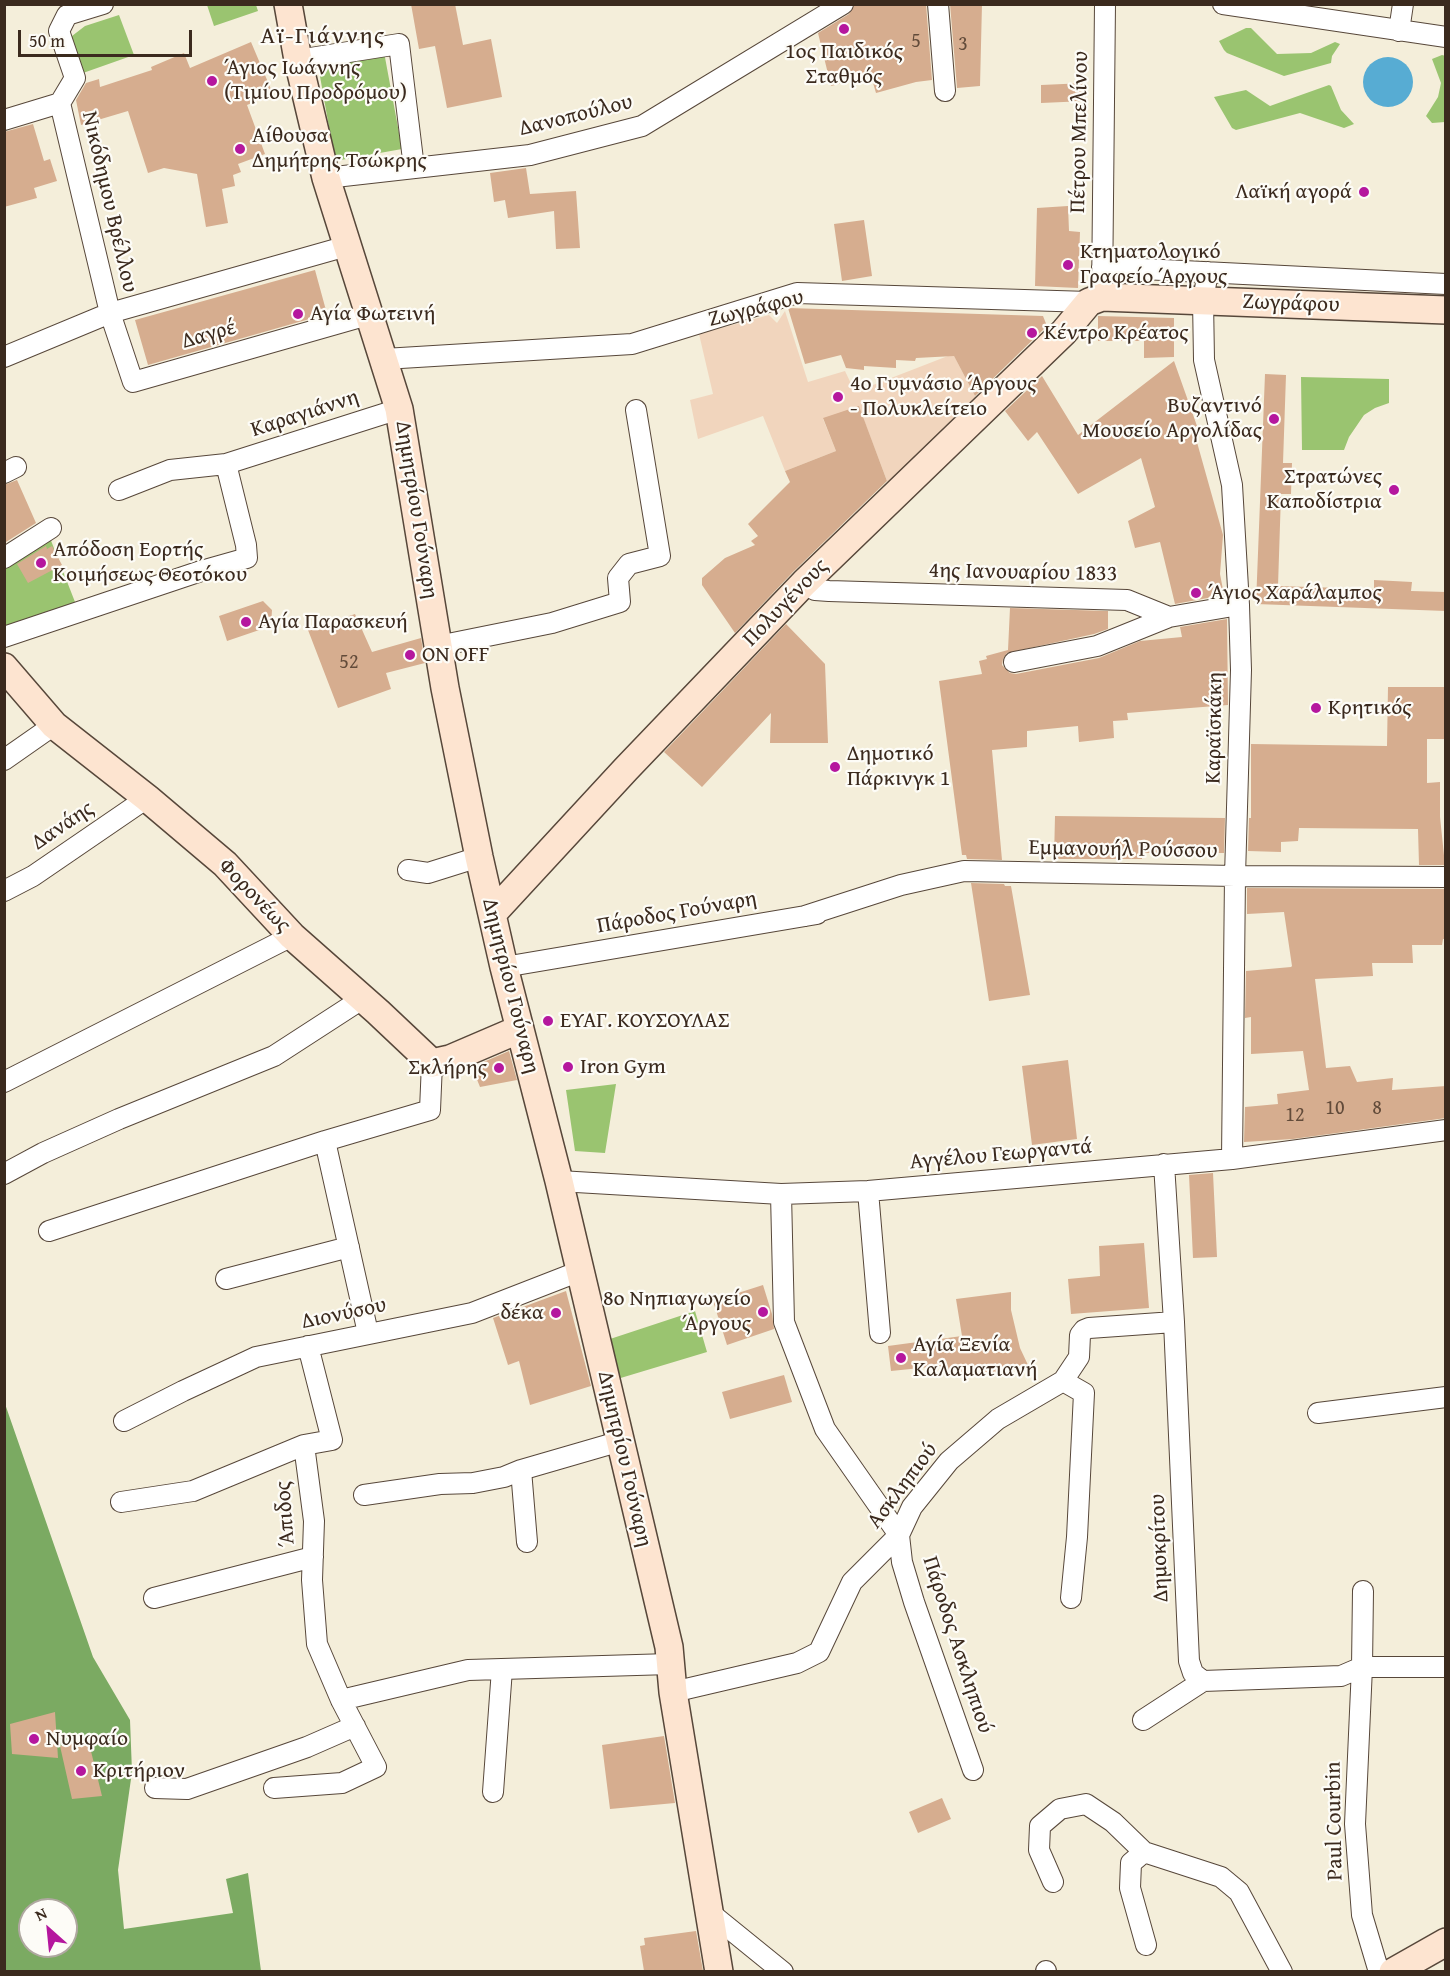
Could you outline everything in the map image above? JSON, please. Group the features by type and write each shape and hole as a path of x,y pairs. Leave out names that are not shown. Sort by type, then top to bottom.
{"main road":[{"name":"Δημητρίου Γούναρη","path":"288,4 298,60 326,178 399,409 438,646 479,857 504,967 559,1181 669,1647 673,1692 719,1971"},
{"name":"Ζωγράφου","path":"1096,300 1203,300 1380,294 1446,310"},
{"name":"Πολυγένους","path":"492,914 626,769 804,583 1096,300"},
{"name":"Φορονέως","path":"4,667 54,725 147,798 225,864 292,936 432,1063"},
{"path":"432,1063 450,1059 520,1029"},
{"path":"1393,1971 1446,1942"}],"street":[{"path":"4,120 60,103 75,78 59,31 67,15 103,4"},
{"name":"Δανοπούλου","path":"326,178 530,155 642,126 843,4"},
{"path":"938,4 945,91"},
{"name":"Πέτρου Μπελίνου","path":"1096,300 1102,267 1105,4"},
{"path":"1223,4 1446,37"},
{"path":"1399,31 1403,4"},
{"path":"298,60 399,44 414,168"},
{"name":"Νικόδημου Βρέλλου","path":"60,103 110,313"},
{"path":"4,357 110,313 347,246"},
{"name":"Ζωγράφου","path":"1102,267 1208,272 1380,294 1446,284"},
{"path":"1203,300 1208,272"},
{"name":"Ζωγράφου","path":"384,359 632,344 797,293 1096,300"},
{"name":"Καραϊσκάκη","path":"1203,300 1204,360 1232,485 1239,605 1241,670 1235,876 1232,1159"},
{"name":"Δαγρέ","path":"110,313 133,382 368,315"},
{"name":"Καραγιάννη","path":"119,490 170,470 226,464 399,409"},
{"path":"438,646 552,623 620,602 618,578 629,564 660,556 636,410"},
{"path":"4,638 247,558 246,545 226,464"},
{"path":"4,558 51,528"},
{"name":"4ης Ιανουαρίου 1833","path":"804,583 814,590 829,591 1127,600 1169,617"},
{"path":"1014,662 1097,645 1169,617 1239,605"},
{"path":"4,760 54,725"},
{"name":"Δανάης","path":"4,891 33,876 147,798"},
{"path":"408,870 428,873 479,857"},
{"name":"Εμμανουήλ Ρούσσου","path":"805,916 901,885 963,871 1446,877"},
{"name":"Πάροδος Γούναρη","path":"504,967 858,908"},
{"path":"4,1082 292,936"},
{"path":"4,1174 119,1119 274,1056 362,999"},
{"path":"48,1231 325,1141 430,1110 432,1063"},
{"name":"Αγγέλου Γεωργαντά","path":"559,1181 782,1194 868,1191 1232,1159 1446,1130"},
{"path":"325,1141 368,1332"},
{"name":"Δημοκρίτου","path":"1164,1164 1174,1322 1189,1661 1193,1673 1203,1681"},
{"path":"868,1191 880,1333"},
{"path":"782,1194 784,1322 825,1429 899,1535"},
{"path":"226,1280 349,1247"},
{"name":"Διονύσου","path":"124,1421 256,1357 368,1332 472,1313 580,1271"},
{"name":"Ασκληπιού","path":"673,1692 797,1663 819,1652 852,1582 899,1535 912,1507 949,1461 998,1419 1063,1381 1079,1357 1080,1335 1084,1330 1174,1322"},
{"path":"121,1502 193,1491 304,1445 332,1440 308,1346"},
{"path":"1063,1381 1084,1393 1077,1537 1071,1598"},
{"path":"1318,1413 1446,1397"},
{"path":"364,1496 504,1477 621,1441"},
{"name":"Άπιδος","path":"274,1788 342,1783 376,1767 341,1700 318,1644 312,1580 314,1521 304,1445"},
{"path":"521,1470 526,1542"},
{"name":"Πάροδος Ασκληπιού","path":"899,1535 902,1562 914,1602 974,1770"},
{"path":"154,1598 313,1557"},
{"name":"Paul Courbin","path":"1363,1591 1355,1824 1362,1915 1379,1971"},
{"path":"341,1700 468,1670 670,1664"},
{"path":"1143,1720 1203,1681 1341,1677 1362,1667 1446,1667"},
{"path":"494,1792 502,1669"},
{"path":"155,1788 187,1789 308,1748 355,1726"},
{"path":"1053,1882 1039,1850 1040,1826 1060,1809 1086,1804 1113,1822 1144,1852 1221,1877 1239,1892 1282,1971"},
{"path":"1144,1852 1131,1863 1130,1888 1146,1945"},
{"path":"709,1912 783,1971"}],"shaded area":[{"name":"4ο Γυμνάσιο Άργους - Πολυκλείτειο","path":"785,311 808,382 845,371 855,392 953,354 978,402 889,486 859,407 823,419 836,451 785,471 763,416 698,439 690,400 713,394 699,334 769,315 777,323"}],"green space":[{"path":"207,5 256,5 258,11 214,26"},
{"path":"119,15 134,55 83,73 72,36 85,26"},
{"path":"1246,28 1251,28 1277,54 1311,53 1335,42 1340,44 1332,56 1331,63 1284,76 1224,50 1219,41"},
{"path":"384,52 402,149 335,161 318,65"},
{"path":"1442,55 1446,56 1445,122 1432,123 1426,116 1438,97 1441,83 1432,59"},
{"path":"1329,85 1341,110 1354,124 1344,128 1300,113 1236,130 1232,128 1214,97 1246,90 1270,106"},
{"path":"1301,377 1389,379 1389,403 1364,415 1349,437 1344,450 1302,450"},
{"path":"50,538 75,602 6,626 5,566"},
{"path":"616,1084 605,1153 575,1151 566,1090"},
{"path":"695,1311 707,1352 614,1380 604,1341"},
{"path":"4,1401 93,1657 130,1720 132,1772 118,1870 124,1929 233,1913 226,1879 248,1873 261,1971 5,1971"}],"water":[{"path":"1383,57 1393,57 1406,64 1413,77 1413,87 1406,100 1393,107 1383,107 1374,103 1367,96 1363,87 1363,77 1367,68 1374,61"}],"building":[{"path":"411,4 455,4 463,45 491,39 502,97 447,108 435,46 419,49"},
{"path":"855,4 926,4 932,80 876,93 871,76 831,86 818,33 849,14"},
{"path":"950,4 982,4 980,86 957,88"},
{"path":"251,42 273,94 247,105 265,154 238,164 241,172 233,175 235,186 222,189 228,223 206,227 197,174 164,168 148,173 128,111 81,125 76,100 86,83 99,79 100,87 152,70 151,67 184,53 190,68"},
{"path":"1086,83 1086,101 1041,103 1041,85"},
{"path":"33,124 44,161 50,159 57,181 34,188 37,198 4,207 4,132"},
{"path":"526,168 530,194 576,191 580,248 556,249 554,211 508,218 505,200 494,202 490,173"},
{"path":"1068,206 1069,231 1080,232 1078,288 1035,286 1037,208"},
{"path":"864,220 872,276 842,281 834,224"},
{"path":"315,270 327,314 148,365 135,320"},
{"path":"788,308 1043,316 1047,326 975,396 954,356 916,358 915,361 896,360 896,368 864,366 864,370 846,368 841,355 805,364"},
{"path":"1098,316 1174,318 1174,357 1144,358 1144,341 1098,341"},
{"path":"1174,361 1197,426 1193,428 1223,535 1220,574 1224,595 1175,604 1160,542 1135,548 1128,521 1155,507 1141,458 1078,494 1037,432 1028,441 1005,411 1042,376 1078,435"},
{"name":"Στρατώνες Καποδίστρια","path":"1265,374 1286,375 1283,463 1292,463 1291,494 1281,494 1278,586 1374,589 1374,580 1412,582 1411,591 1446,592 1446,611 1256,604"},
{"path":"859,406 887,481 793,572 735,633 702,585 702,578 725,558 755,545 751,541 758,536 748,524 790,482 785,471 836,451 823,418"},
{"path":"17,480 36,523 6,542 4,485"},
{"name":"Απόδοση Εορτής Κοιμήσεως Θεοτόκου","path":"46,546 47,549 52,546 62,565 28,583 17,564"},
{"name":"Αγία Παρασκευή","path":"263,601 272,610 271,626 227,641 219,616"},
{"path":"1010,608 1108,611 1108,629 1007,653 1002,665 1010,673 1016,674 1099,658 1140,641 1182,637 1180,627 1227,619 1228,705 1127,713 1128,720 1113,721 1114,738 1079,742 1078,726 1027,731 1027,747 992,750 1002,860 967,859 966,855 962,855 939,681 982,674 979,661 987,659 986,656 1008,650"},
{"path":"355,614 372,652 421,638 425,663 386,673 391,689 338,708 308,630"},
{"path":"786,624 825,664 828,743 770,743 771,713 702,787 664,752"},
{"path":"1388,687 1446,687 1446,739 1427,739 1427,783 1440,782 1440,817 1445,865 1419,865 1418,829 1299,828 1298,841 1281,842 1281,852 1248,851 1249,818 1251,818 1251,744 1387,746"},
{"path":"1055,816 1225,818 1224,853 1142,853 1142,859 1054,859"},
{"path":"971,883 1011,886 1030,995 989,1001"},
{"path":"1247,888 1446,889 1446,939 1443,939 1442,945 1412,945 1413,963 1372,963 1373,976 1315,979 1326,1068 1350,1066 1357,1082 1393,1078 1392,1090 1446,1086 1446,1118 1293,1139 1244,1142 1245,1107 1278,1104 1277,1094 1309,1090 1303,1051 1251,1054 1251,1017 1245,1018 1246,971 1292,966 1284,912 1247,914"},
{"path":"509,1051 517,1080 480,1087 472,1067"},
{"path":"1068,1060 1077,1139 1032,1145 1022,1066"},
{"path":"1213,1173 1217,1257 1193,1258 1189,1175"},
{"path":"1144,1243 1149,1308 1071,1314 1068,1279 1100,1276 1099,1246"},
{"path":"763,1285 774,1329 727,1345 713,1301"},
{"path":"566,1291 591,1386 530,1405 519,1361 508,1365 493,1318"},
{"path":"1011,1292 1011,1310 1020,1348 1028,1365 1012,1367 1007,1373 989,1374 982,1370 941,1374 940,1366 891,1371 888,1346 962,1336 956,1299"},
{"path":"784,1375 792,1402 730,1419 722,1392"},
{"name":"Νυμφαίο","path":"55,1712 58,1758 12,1754 10,1724"},
{"path":"664,1736 675,1803 610,1809 602,1745"},
{"name":"Κριτήριον","path":"88,1739 102,1796 72,1799 60,1746"},
{"path":"942,1798 951,1819 918,1833 909,1812"},
{"path":"696,1931 703,1971 644,1971 640,1946 645,1945 644,1938"}],"place":[{"name":"1ος Παιδικός Σταθμός","path":"844,29"},
{"name":"Άγιος Ιωάννης (Τιμίου Προδρόμου)","path":"212,81"},
{"name":"Αίθουσα Δημήτρης Τσώκρης","path":"240,149"},
{"name":"Λαϊκή αγορά","path":"1364,192"},
{"name":"Κτηματολογικό Γραφείο Άργους","path":"1068,265"},
{"name":"Αγία Φωτεινή","path":"298,314"},
{"name":"Κέντρο Κρέατος","path":"1032,333"},
{"name":"4ο Γυμνάσιο Άργους - Πολυκλείτειο","path":"838,397"},
{"name":"Βυζαντινό Μουσείο Αργολίδας","path":"1274,419"},
{"name":"Στρατώνες Καποδίστρια","path":"1394,490"},
{"name":"Απόδοση Εορτής Κοιμήσεως Θεοτόκου","path":"41,563"},
{"name":"Άγιος Χαράλαμπος","path":"1196,593"},
{"name":"Αγία Παρασκευή","path":"246,622"},
{"name":"ON OFF","path":"410,655"},
{"name":"Κρητικός","path":"1316,708"},
{"name":"Δημοτικό Πάρκινγκ 1","path":"835,767"},
{"name":"ΕΥΑΓ. ΚΟΥΣΟΥΛΑΣ","path":"548,1021"},
{"name":"Iron Gym","path":"568,1067"},
{"name":"Σκλήρης","path":"499,1068"},
{"name":"8ο Νηπιαγωγείο Άργους","path":"763,1312"},
{"name":"δέκα","path":"556,1313"},
{"name":"Αγία Ξενία Καλαματιανή","path":"901,1358"},
{"name":"Νυμφαίο","path":"34,1739"},
{"name":"Κριτήριον","path":"81,1771"}],"district":[{"name":"Αϊ-Γιάννης","path":"323,37"}]}
